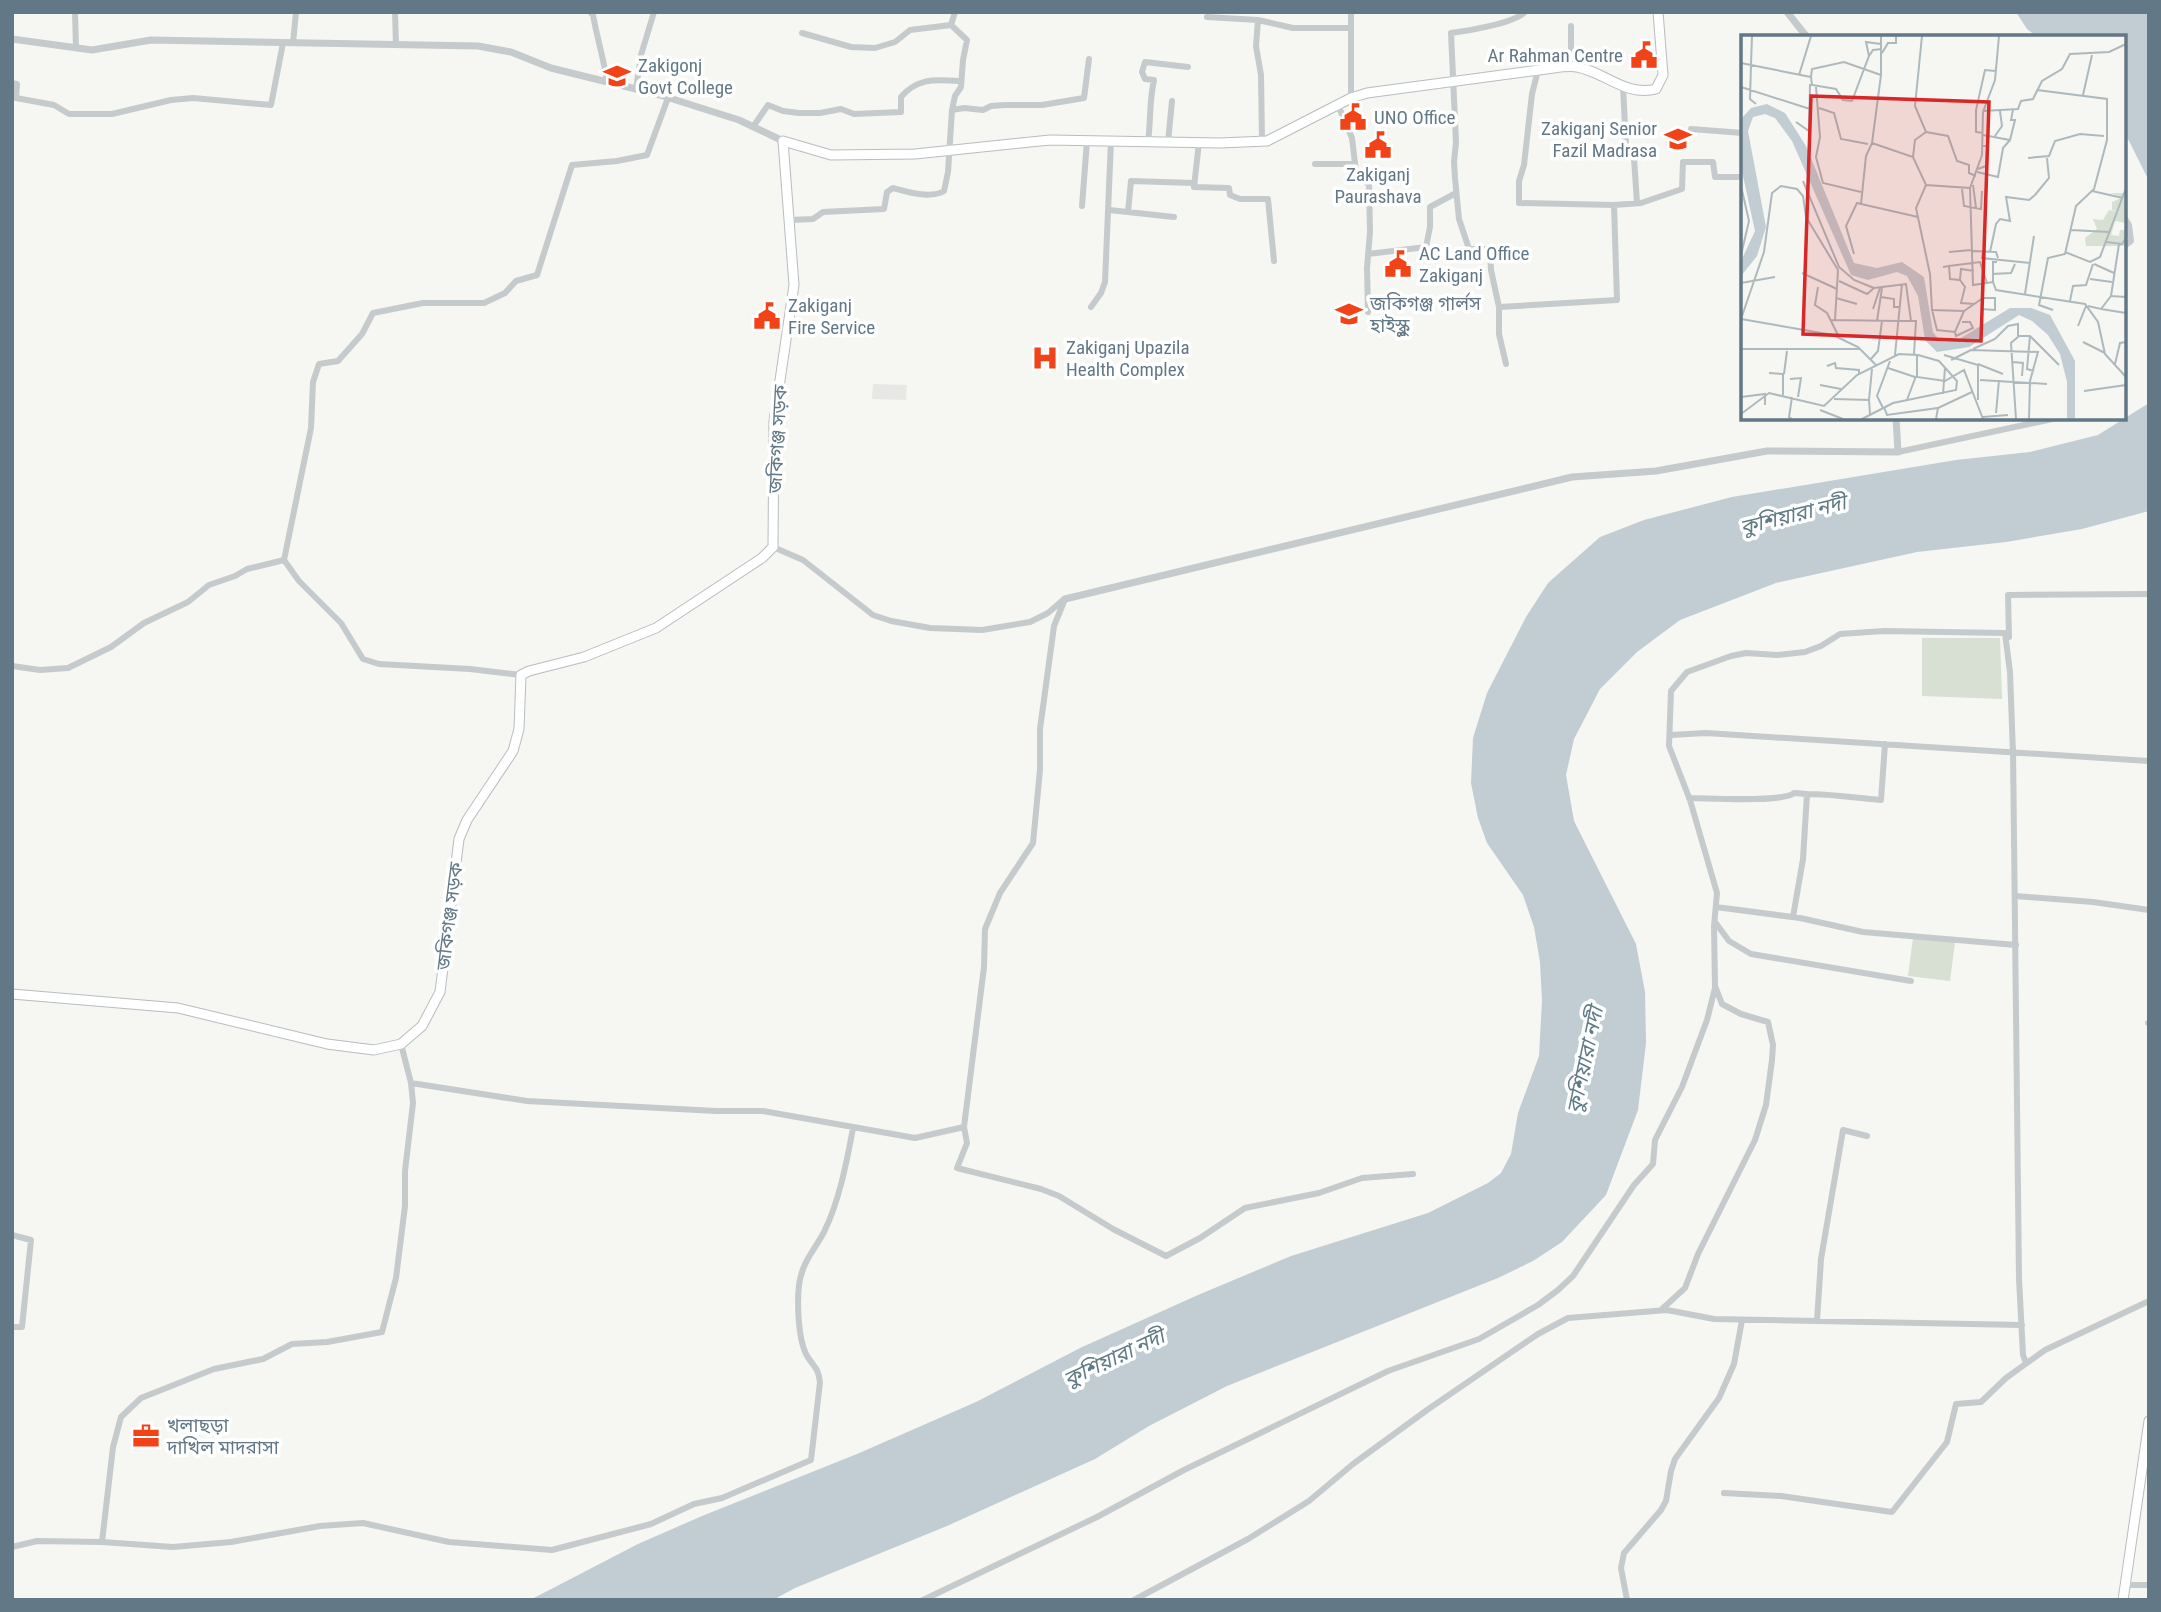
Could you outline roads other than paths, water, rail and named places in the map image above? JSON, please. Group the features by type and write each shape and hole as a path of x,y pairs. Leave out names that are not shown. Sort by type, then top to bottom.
{"main road":[{"path":"783,141 831,155 915,154 1050,140 1268,141 1367,93 1571,67 1645,92 1656,89 1663,75 1658,12"},
{"name":"জকিগঞ্জ সড়ক","path":"773,547 774,421 794,285 783,141"},
{"path":"521,675 584,657 656,628 762,558 773,547"},
{"name":"জকিগঞ্জ সড়ক","path":"401,1044 422,1026 439,992 459,839 467,820 513,751 519,729 521,675"},
{"path":"12,994 178,1008 327,1044 374,1050 401,1044"},
{"path":"2123,1600 2149,1422"}],"street":[{"path":"75,12 76,48"},
{"path":"293,43 296,12"},
{"path":"395,12 396,45"},
{"path":"590,12 593,15 597,40 604,54 607,82"},
{"path":"636,89 641,55 654,12"},
{"path":"951,25 955,12"},
{"path":"1351,12 1351,99"},
{"path":"1506,364 1499,334 1499,307 1491,270 1490,249 1469,249 1459,219 1451,33 1477,30 1518,19 1525,12"},
{"path":"1787,12 1805,35"},
{"path":"1207,17 1258,20 1293,28 1350,28"},
{"path":"1258,20 1256,46 1261,75 1262,141"},
{"path":"802,33 851,47 875,48 895,42 910,30 951,25"},
{"path":"789,220 813,219 823,212 884,209 887,192 892,188 909,193 938,195 944,191 952,110 961,81 967,40 951,25"},
{"path":"1571,67 1572,26"},
{"path":"12,39 92,50 151,40 478,46 511,52 551,68 668,98 753,127 783,141"},
{"path":"12,83 17,84 16,98 54,105 69,114 112,114 171,100 193,98 271,105 283,43"},
{"path":"952,110 1042,105 1084,98 1089,59"},
{"path":"1149,142 1149,106 1154,80 1145,79 1142,72 1145,62 1188,67"},
{"path":"1538,70 1532,94 1524,165 1519,181 1519,203 1637,203 1682,189 1683,162 1713,162 1716,177 1741,177"},
{"path":"753,127 768,105 799,113 841,109 854,114 901,112 901,97 910,86 928,79 961,81"},
{"path":"1623,86 1626,146 1634,158 1637,203"},
{"path":"521,675 379,664 363,660 341,623 299,581 284,560 311,428 313,382 319,364 338,361 362,334 373,313 422,303 484,303 505,293 516,281 537,275 572,165 647,155 668,98"},
{"path":"1168,142 1171,101"},
{"path":"1338,105 1352,138 1356,172 1369,185 1368,312"},
{"path":"1690,129 1741,133"},
{"path":"1082,206 1087,141"},
{"path":"1091,307 1105,282 1111,141"},
{"path":"1199,142 1194,187 1229,188 1230,195 1240,199 1268,199 1274,261"},
{"path":"1315,164 1355,164"},
{"path":"1128,212 1131,181 1194,183"},
{"path":"1368,254 1426,247 1430,207 1456,193"},
{"path":"1499,307 1617,300 1614,205"},
{"path":"1109,210 1174,217"},
{"path":"2126,220 2131,241 2126,245"},
{"path":"1896,420 1898,452"},
{"path":"773,547 803,560 873,615 918,626 982,630 1030,622 1048,613 1065,599 1572,477 1656,471 1766,451 1898,452 2048,420"},
{"path":"12,666 40,670 68,668 111,648 144,623 188,602 209,585 247,569 284,560"},
{"path":"2026,1363 2023,1355 2022,1325 2008,594 2149,594"},
{"path":"1065,599 1054,626 1040,729 1040,770 1033,843 1000,893 985,929 984,967 964,1127 967,1143 957,1168 1059,1196 1166,1256 1200,1238 1245,1208 1319,1193 1362,1178 1413,1174"},
{"path":"923,1600 1097,1517 1184,1470 1388,1371 1479,1339 1538,1305 1573,1276 1634,1185 1653,1164 1655,1140 1692,1062 1707,1020 1715,986 1717,893 1689,798 1670,746 1671,691 1687,673 1746,653 1777,655 1805,652 1840,634 1865,631 2005,633 2010,672 2013,754"},
{"path":"1671,735 1706,733 2149,761"},
{"path":"1689,798 1765,799 1789,797 1794,793 1836,794 1842,797 1881,800 1885,744"},
{"path":"1793,917 1802,867 1807,794"},
{"path":"2015,896 2093,902 2149,910"},
{"path":"1716,907 1793,917 1863,932 2016,945"},
{"path":"1715,922 1729,941 1751,954 1911,981"},
{"path":"1661,1310 1685,1288 1698,1254 1755,1140 1766,1105 1773,1045 1768,1022 1741,1014 1723,1004 1715,986"},
{"path":"102,1542 113,1447 121,1418 141,1398 214,1369 263,1359 292,1344 327,1342 382,1332 396,1278 413,1103 401,1044"},
{"path":"411,1083 527,1101 762,1111 915,1138 964,1127"},
{"path":"12,1546 37,1541 173,1547 231,1542 320,1526 363,1523 449,1542 552,1550 651,1524 694,1504 722,1498 811,1460 820,1382 819,1370 807,1357 800,1340 799,1285 806,1259 824,1231 841,1186 853,1128"},
{"path":"1817,1321 1821,1259 1843,1130 1867,1136"},
{"path":"12,1235 31,1240 22,1327 12,1327"},
{"path":"1724,1493 1782,1496 1892,1512 1947,1442 1956,1404 1980,1402 2045,1350 2149,1301"},
{"path":"1134,1600 1248,1539 1309,1501 1353,1464 1427,1410 1538,1334 1568,1318 1661,1310 1714,1319 2022,1325"},
{"path":"1627,1600 1621,1567 1623,1553 1661,1510 1666,1501 1675,1459 1719,1398 1734,1364 1741,1320"},
{"path":"2126,1585 2149,1584"}],"water":[{"path":"2016,12 2149,12 2149,181 2126,135 2126,35 2034,35"},
{"name":"কুশিয়ারা নদী","path":"2149,403 2149,511 2082,529 2006,542 1917,552 1776,583 1680,620 1637,652 1600,689 1574,739 1566,775 1574,821 1636,944 1645,992 1646,1043 1638,1110 1606,1195 1562,1242 1533,1261 1498,1278 1227,1386 1149,1426 1095,1459 947,1526 795,1588 773,1600 530,1600 638,1544 976,1402 1080,1348 1198,1295 1291,1256 1428,1213 1488,1183 1501,1173 1511,1154 1518,1113 1539,1056 1542,1001 1540,962 1534,927 1523,895 1487,843 1478,818 1471,783 1473,738 1487,693 1526,617 1548,583 1600,537 1644,520 1732,497 1956,460 2030,452 2098,435 2126,420"}],"place":[{"name":"Ar Rahman Centre","path":"1644,55"},
{"name":"Zakigonj Govt College","path":"617,76"},
{"name":"UNO Office","path":"1353,117"},
{"name":"Zakiganj Senior Fazil Madrasa","path":"1678,139"},
{"name":"Zakiganj Paurashava","path":"1378,145"},
{"name":"AC Land Office Zakiganj","path":"1398,264"},
{"name":"জকিগঞ্জ গার্লস হাইস্কুল","path":"1349,314"},
{"name":"Zakiganj Fire Service","path":"767,316"},
{"name":"Zakiganj Upazila Health Complex","path":"1045,358"},
{"name":"খলাছড়া দাখিল মাদরাসা","path":"146,1436"}]}
